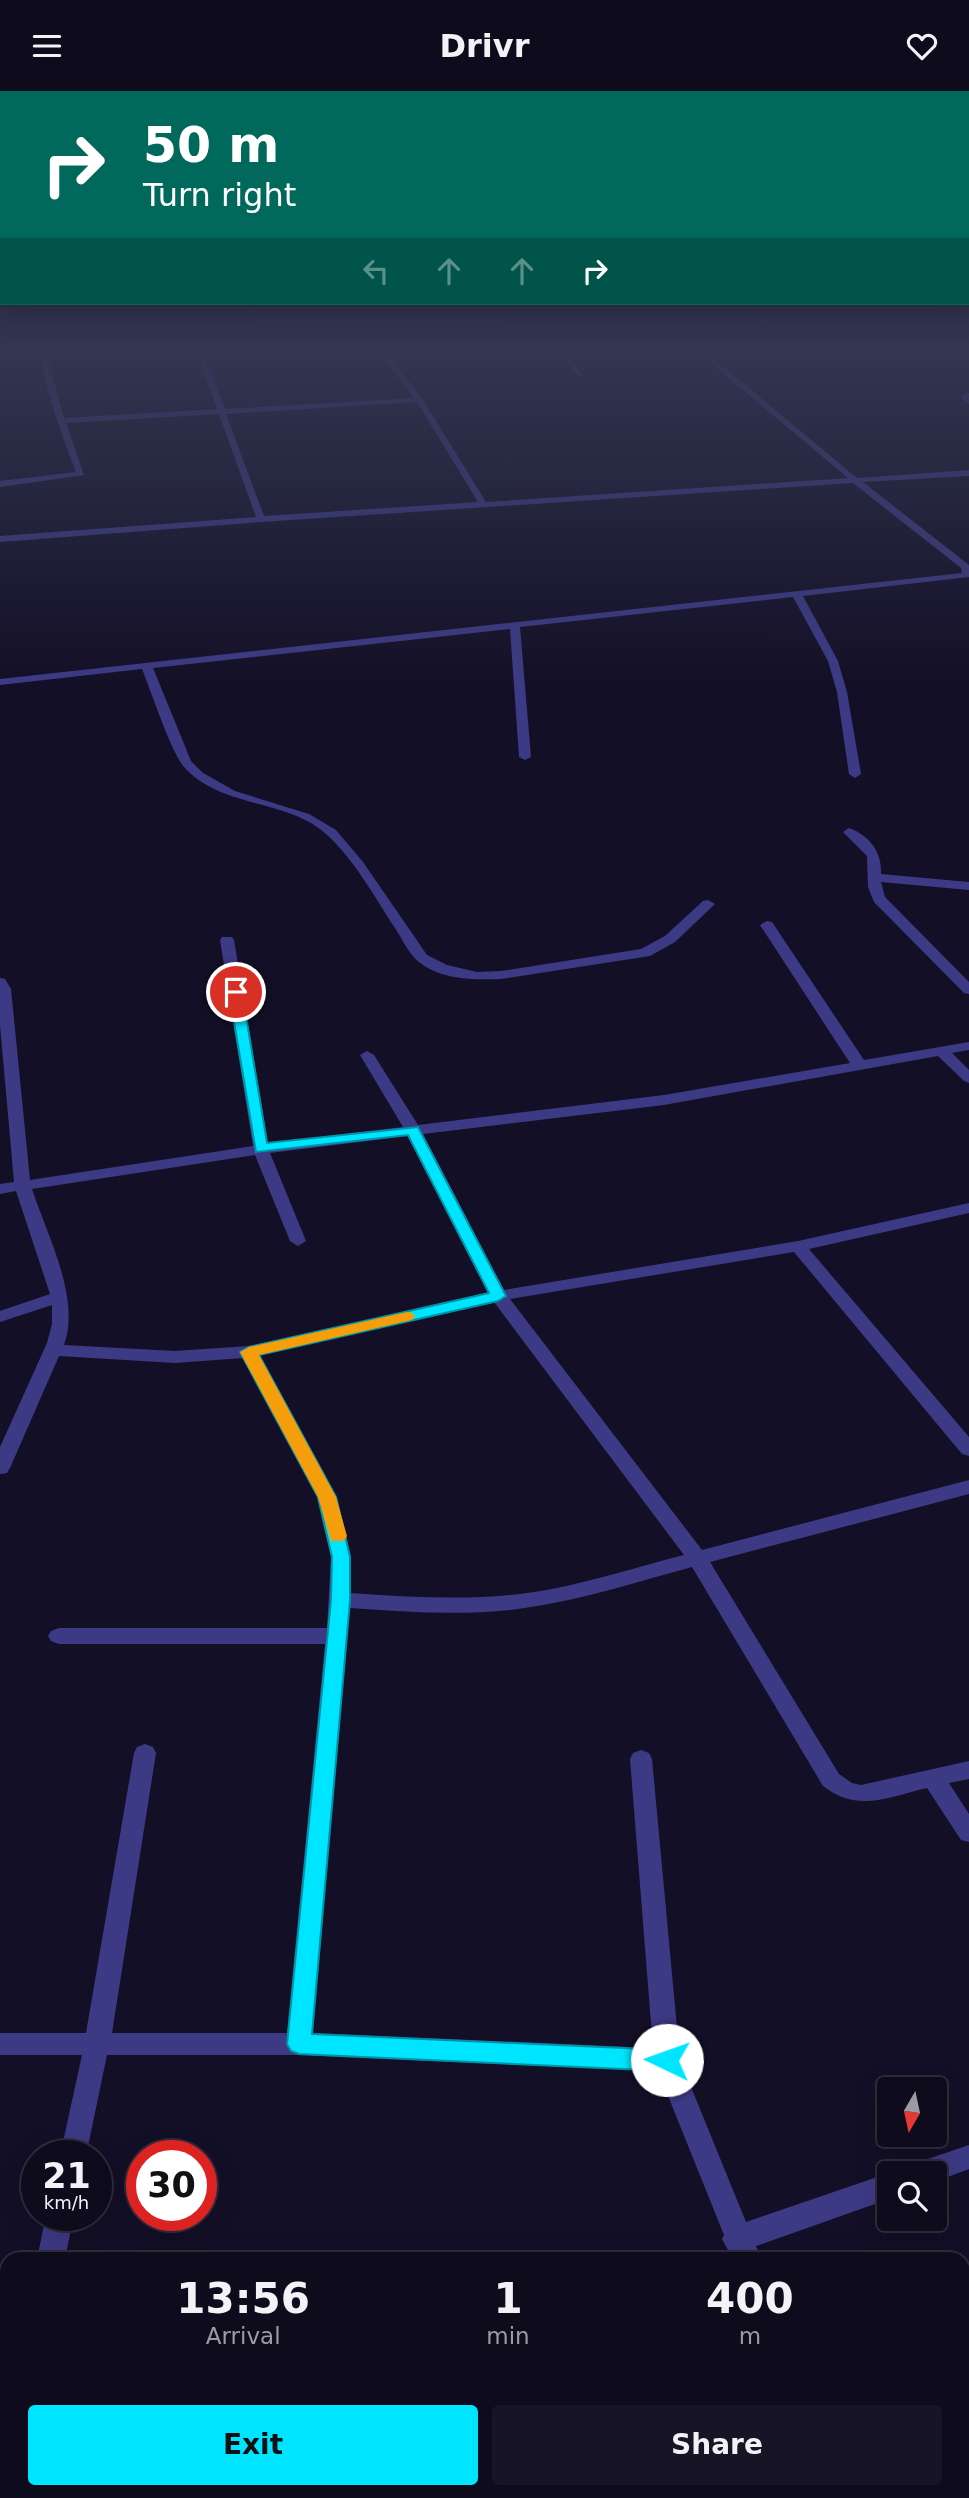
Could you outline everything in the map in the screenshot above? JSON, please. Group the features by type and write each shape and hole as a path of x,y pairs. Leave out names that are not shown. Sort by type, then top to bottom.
{"street":[{"path":"0,484 65,478 81,473 77,461"},
{"path":"240,461 261,519"},
{"path":"456,461 482,504"},
{"path":"0,682 967,575 966,566 832,461"},
{"path":"0,539 261,519 969,473"},
{"path":"797,595 833,661 842,692 855,775"},
{"path":"515,625 525,757"},
{"path":"146,665 186,762 195,775 236,794 299,814 331,831 422,958 433,966 453,973 477,976 626,958 659,947 708,904"},
{"path":"849,832 871,850 875,861 875,893 879,899 969,990"},
{"path":"874,877 969,886"},
{"path":"767,925 860,1066"},
{"path":"227,940 261,1149 298,1241"},
{"path":"0,982 4,989 22,1185 64,1314 61,1331 0,1468"},
{"path":"0,1189 261,1149 664,1100 969,1046"},
{"path":"940,1050 969,1078"},
{"path":"367,1055 413,1130 498,1296 697,1558 831,1780 846,1791 861,1794 969,1770"},
{"path":"53,1350 167,1358 211,1357 249,1352 498,1296 798,1246 969,1208"},
{"path":"798,1246 969,1450"},
{"path":"0,1317 60,1297"},
{"path":"249,1352 327,1497 341,1557 337,1636 299,2044"},
{"path":"340,1600 446,1607 517,1603 555,1596 969,1487"},
{"path":"59,1636 337,1636"},
{"path":"76,2140 97,2044 145,1753"},
{"path":"641,1759 667,2060 742,2249 877,2191"},
{"path":"933,1778 969,1833"},
{"path":"0,2044 299,2044 667,2060"},
{"path":"947,2165 969,2157"},
{"path":"52,2252 57,2231"}],"slow traffic":[{"path":"337,1536 327,1497 249,1352 407,1316"}],"route":[{"path":"236,992 261,1149 413,1130 498,1296 249,1352 327,1497 341,1557 340,1600 299,2044 667,2060"}]}
